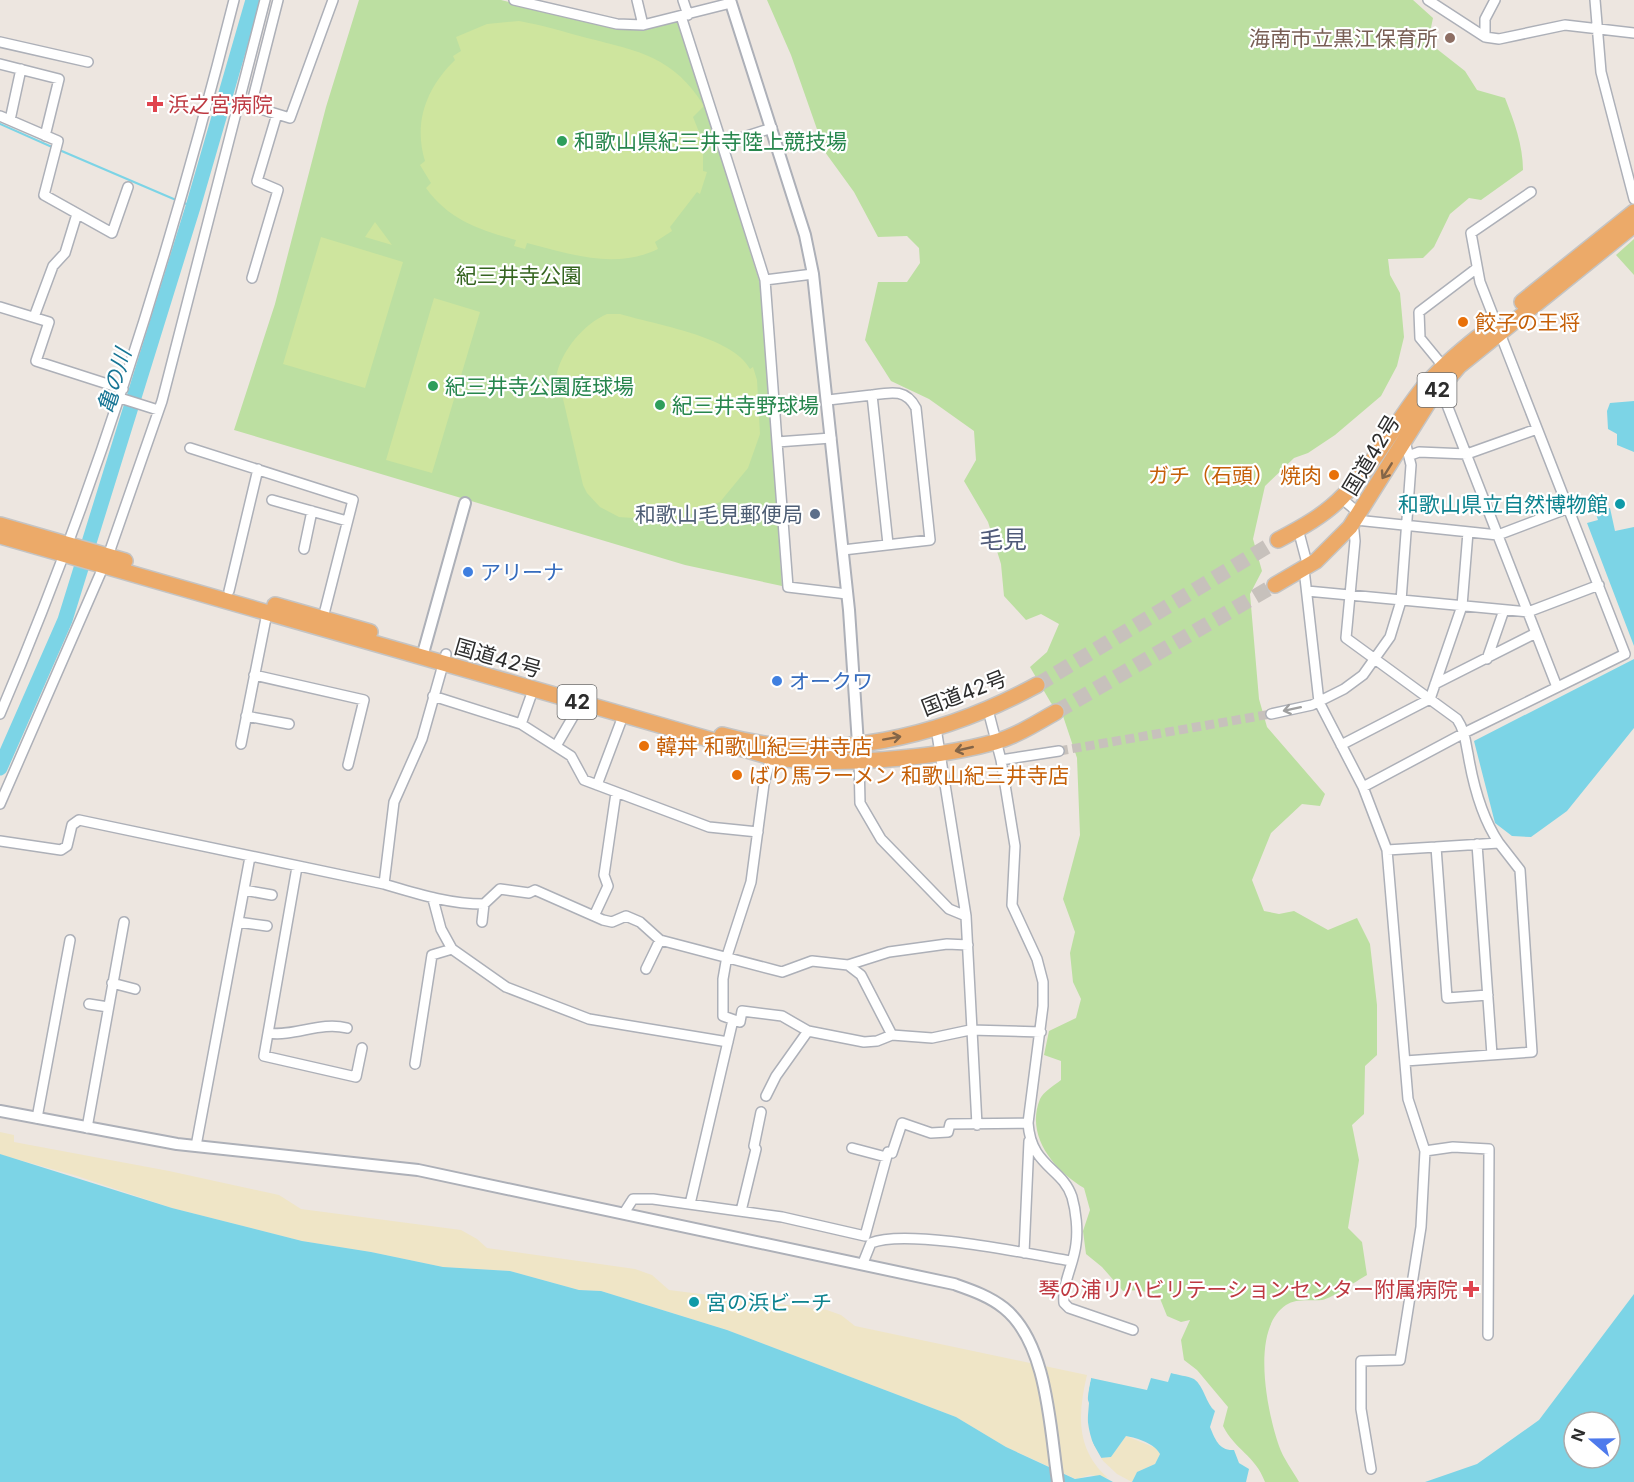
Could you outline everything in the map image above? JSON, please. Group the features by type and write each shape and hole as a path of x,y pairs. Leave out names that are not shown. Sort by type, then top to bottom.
{"highway":[{"name":"国道42号","path":"1275,585 1306,568 1327,552 1355,520 1440,387 1459,366 1498,328 1634,212"},
{"name":"国道42号","path":"1278,540 1298,529 1341,498 1368,467 1424,388 1443,366 1498,328 1634,225"},
{"name":"国道42号","path":"0,525 68,550 267,613 423,652"},
{"name":"国道42号","path":"0,536 68,550"},
{"name":"国道42号","path":"104,561 229,591 322,618 533,690 622,716 771,757 800,761 859,752 936,728 988,710 1037,684"},
{"name":"国道42号","path":"444,659 725,736 859,752 940,753 997,742 1056,712"}],"street":[{"path":"0,714 68,550 121,395 180,202 234,0"},
{"path":"0,804 104,561 157,409 265,0"},
{"path":"278,0 250,106 290,118 333,0"},
{"path":"514,0 617,24 643,25 731,2 806,235 813,274 848,594 859,752 860,803 881,839 950,909 966,916"},
{"path":"636,0 643,25"},
{"path":"683,0 684,16 765,280 788,587 848,594"},
{"path":"1428,0 1485,37 1499,39 1564,25 1634,33"},
{"path":"1485,37 1485,19 1495,0"},
{"path":"1595,0 1605,94 1634,199"},
{"path":"0,42 88,62"},
{"path":"0,64 58,79 45,136"},
{"path":"10,120 21,69"},
{"path":"252,278 278,190 257,181 277,114"},
{"path":"0,116 58,141 44,195 112,233 128,187"},
{"path":"722,144 772,128"},
{"path":"1363,787 1466,732 1624,654 1480,282 1477,268 1471,233 1531,192"},
{"path":"34,317 53,266 65,253 77,214"},
{"path":"1443,366 1420,338 1419,312 1477,268"},
{"path":"765,280 813,274"},
{"path":"0,307 49,322 36,361 157,409"},
{"path":"1440,387 1557,687"},
{"path":"828,400 897,392 911,398 916,408 930,540 843,550"},
{"path":"872,395 888,544"},
{"path":"1271,714 1315,703 1354,682 1376,660 1390,637 1401,601 1411,455 1399,422"},
{"path":"1411,455 1419,452 1467,454 1537,429"},
{"path":"777,442 831,438"},
{"path":"190,448 353,500 322,618"},
{"path":"229,591 258,469"},
{"path":"1341,498 1355,520 1346,638 1457,719 1466,732 1468,754 1487,826 1520,870 1532,1052 1405,1061"},
{"path":"272,500 347,521"},
{"path":"423,652 465,503"},
{"path":"1355,520 1498,535 1569,508"},
{"path":"304,549 312,511"},
{"path":"1298,529 1306,568 1315,703 1363,787 1387,850 1408,1099 1425,1151 1418,1248 1400,1360 1361,1361 1361,1409 1371,1469"},
{"path":"1341,745 1430,699 1462,606 1468,532"},
{"path":"1307,591 1528,612 1599,585"},
{"path":"1487,659 1504,610"},
{"path":"241,744 267,613"},
{"path":"1436,684 1536,633"},
{"path":"384,884 394,802 422,739 444,659"},
{"path":"254,675 364,700 348,765"},
{"path":"521,724 533,690"},
{"path":"434,696 521,724 570,756 584,780 710,827 758,832"},
{"path":"988,710 1001,760 1015,846 1012,905 1037,959 1043,982 1041,1032 1028,1123 1024,1253"},
{"path":"246,716 289,724"},
{"path":"556,746 574,716"},
{"path":"597,785 622,716"},
{"path":"936,728 966,916 970,1029 977,1125"},
{"path":"1001,760 1059,751"},
{"path":"771,757 764,784 751,882 727,956 723,979 723,1016 740,1022 742,1011 767,1014 782,1017 808,1031 864,1042 877,1041 892,1035 932,1038 970,1029 1041,1032"},
{"path":"594,916 608,885 604,875 616,793"},
{"path":"0,841 61,850 67,846 72,825 79,820 384,884 433,899 461,904 484,904"},
{"path":"1387,850 1499,843"},
{"path":"1477,844 1492,1055"},
{"path":"1436,847 1447,998 1488,995"},
{"path":"196,1146 250,857"},
{"path":"297,867 264,1056 356,1077 362,1048"},
{"path":"482,922 484,904 500,889 529,893 535,890 612,922 626,916 640,922 660,940 782,972 812,961 848,965 889,952 947,944 968,945"},
{"path":"244,890 272,895"},
{"path":"433,899 441,929 452,949 506,987 589,1019 728,1042"},
{"path":"87,1128 124,922"},
{"path":"238,922 267,927"},
{"path":"37,1118 70,940"},
{"path":"646,969 660,940"},
{"path":"415,1064 432,955 452,949"},
{"path":"848,965 861,975 892,1035"},
{"path":"112,983 135,989"},
{"path":"89,1004 108,1007"},
{"path":"690,1204 733,1020"},
{"path":"267,1033 287,1034 322,1026 347,1028"},
{"path":"766,1096 776,1076 808,1031"},
{"path":"0,1111 196,1146 408,1168 954,1284 993,1300 1013,1316 1034,1349 1040,1372 1058,1482"},
{"path":"741,1211 756,1149 754,1146 762,1112"},
{"path":"863,1263 886,1157 888,1152 892,1153 902,1123 931,1133 948,1132 950,1124 1028,1123"},
{"path":"1029,1139 1036,1153 1069,1190 1072,1199 1077,1242 1064,1295 1065,1306 1133,1330"},
{"path":"1425,1151 1454,1147 1489,1149 1488,1335"},
{"path":"852,1148 886,1157"},
{"path":"624,1213 628,1202 638,1198 811,1222 868,1239 931,1240 1071,1261"}],"green space":[{"name":"紀三井寺公園","path":"359,0 501,0 605,25 645,27 679,22 762,290 782,586 685,565 234,430 275,304 326,107"},
{"path":"767,0 1413,0 1433,18 1428,42 1465,71 1477,90 1505,98 1512,115 1520,142 1523,170 1481,200 1469,198 1450,214 1434,247 1423,258 1388,259 1390,275 1400,293 1404,337 1397,366 1381,396 1335,435 1308,453 1294,458 1265,486 1253,539 1262,571 1250,594 1259,699 1267,727 1325,794 1320,806 1302,804 1271,833 1252,880 1264,911 1279,914 1294,911 1328,930 1357,918 1370,944 1377,1005 1377,1055 1365,1066 1364,1114 1352,1125 1359,1160 1348,1228 1362,1242 1367,1275 1327,1299 1299,1301 1286,1305 1275,1317 1268,1332 1265,1371 1270,1413 1279,1446 1299,1482 1265,1482 1256,1465 1228,1434 1223,1426 1228,1407 1197,1370 1184,1360 1181,1340 1190,1320 1181,1322 1167,1316 1159,1296 1139,1290 1123,1291 1102,1267 1086,1254 1083,1231 1090,1210 1084,1188 1062,1172 1045,1151 1039,1139 1036,1113 1040,1099 1046,1091 1061,1080 1061,1061 1044,1055 1049,1031 1076,1018 1081,999 1073,982 1070,953 1075,932 1063,899 1080,835 1077,758 1063,716 1051,703 1030,667 1047,652 1059,624 1041,614 1026,620 1004,596 1001,564 988,522 964,481 976,460 974,431 929,399 891,381 865,340 878,282 907,282 920,263 919,248 907,236 878,237 854,192 825,152 791,55"},
{"name":"和歌山県紀三井寺陸上競技場","path":"519,21 623,47 654,58 668,66 680,77 704,106 693,117 703,142 703,171 707,172 700,194 697,192 670,227 672,231 655,242 658,249 642,255 609,259 576,255 527,243 525,249 514,246 516,240 478,228 455,216 426,188 431,183 420,165 425,161 421,133 422,119 430,94 445,70 455,60 453,56 461,51 456,37 487,24"},
{"path":"375,222 392,245 365,237"},
{"path":"321,237 403,262 365,388 283,364"},
{"path":"1634,239 1634,275 1616,255"},
{"name":"紀三井寺公園庭球場","path":"434,298 480,312 432,473 386,460"},
{"name":"紀三井寺野球場","path":"607,314 620,314 692,333 727,348 741,358 750,369 753,367 757,380 760,434 748,468 720,502 674,521 619,517 600,507 587,493 583,485 557,373 569,346 590,324"}],"sand":[{"name":"宮の浜ビーチ","path":"0,1132 14,1135 14,1142 169,1171 279,1195 301,1209 461,1230 487,1248 635,1269 652,1275 669,1290 827,1310 841,1315 855,1326 1087,1375 1081,1417 1084,1443 1097,1467 1108,1478 1090,1475 1076,1479 1006,1447 956,1417 727,1330 601,1291 579,1290 510,1271 443,1267 302,1241 172,1208 77,1176 0,1154"},
{"path":"1126,1436 1156,1448 1160,1454 1155,1464 1137,1472 1132,1482 1117,1474 1100,1458 1111,1457"}],"water":[{"path":"1634,401 1634,452 1617,445 1617,434 1608,429 1607,411 1610,403"},
{"path":"1610,508 1615,531 1634,527 1634,646 1587,523 1598,520 1595,511"},
{"path":"1634,659 1634,728 1567,811 1531,837 1512,836 1495,823 1474,741"},
{"path":"0,1154 172,1208 302,1241 443,1267 510,1271 579,1290 601,1291 727,1330 956,1417 1006,1447 1075,1479 1100,1475 1113,1482 0,1482"},
{"path":"1634,1294 1634,1482 1425,1482 1477,1464 1539,1420"},
{"path":"1171,1373 1194,1379 1200,1386 1215,1411 1210,1427 1214,1436 1225,1449 1234,1450 1239,1463 1249,1469 1246,1482 1132,1482 1137,1472 1155,1464 1160,1454 1146,1442 1126,1436 1111,1457 1100,1458 1089,1429 1088,1399 1091,1378 1147,1390 1151,1378 1168,1382"}],"pier":[{"path":"1088,1377 1091,1378 1087,1397 1089,1403 1087,1427 1090,1438 1103,1461 1098,1460 1092,1450 1084,1428 1084,1397"}],"waterway":[{"name":"亀の川","path":"0,768 65,620 193,207 253,0"},
{"path":"0,124 52,147"},
{"path":"57,149 176,200"},
{"path":"182,202 193,207"}],"tunnel":[{"path":"1037,685 1278,540"},
{"path":"1056,712 1275,585"},
{"path":"1059,751 1271,714"}],"place":[{"name":"海南市立黒江保育所","path":"1450,38"},
{"name":"浜之宮病院","path":"155,104"},
{"name":"和歌山県紀三井寺陸上競技場","path":"562,141"},
{"name":"餃子の王将","path":"1463,322"},
{"name":"紀三井寺公園庭球場","path":"433,386"},
{"name":"紀三井寺野球場","path":"660,405"},
{"name":"ガチ（石頭） 焼肉","path":"1334,475"},
{"name":"和歌山県立自然博物館","path":"1620,504"},
{"name":"和歌山毛見郵便局","path":"815,514"},
{"name":"アリーナ","path":"468,572"},
{"name":"オークワ","path":"777,681"},
{"name":"韓丼 和歌山紀三井寺店","path":"644,746"},
{"name":"ばり馬ラーメン 和歌山紀三井寺店","path":"737,775"},
{"name":"琴の浦リハビリテーションセンター附属病院","path":"1471,1289"},
{"name":"宮の浜ビーチ","path":"694,1302"}],"district":[{"name":"毛見","path":"1003,539"}]}
